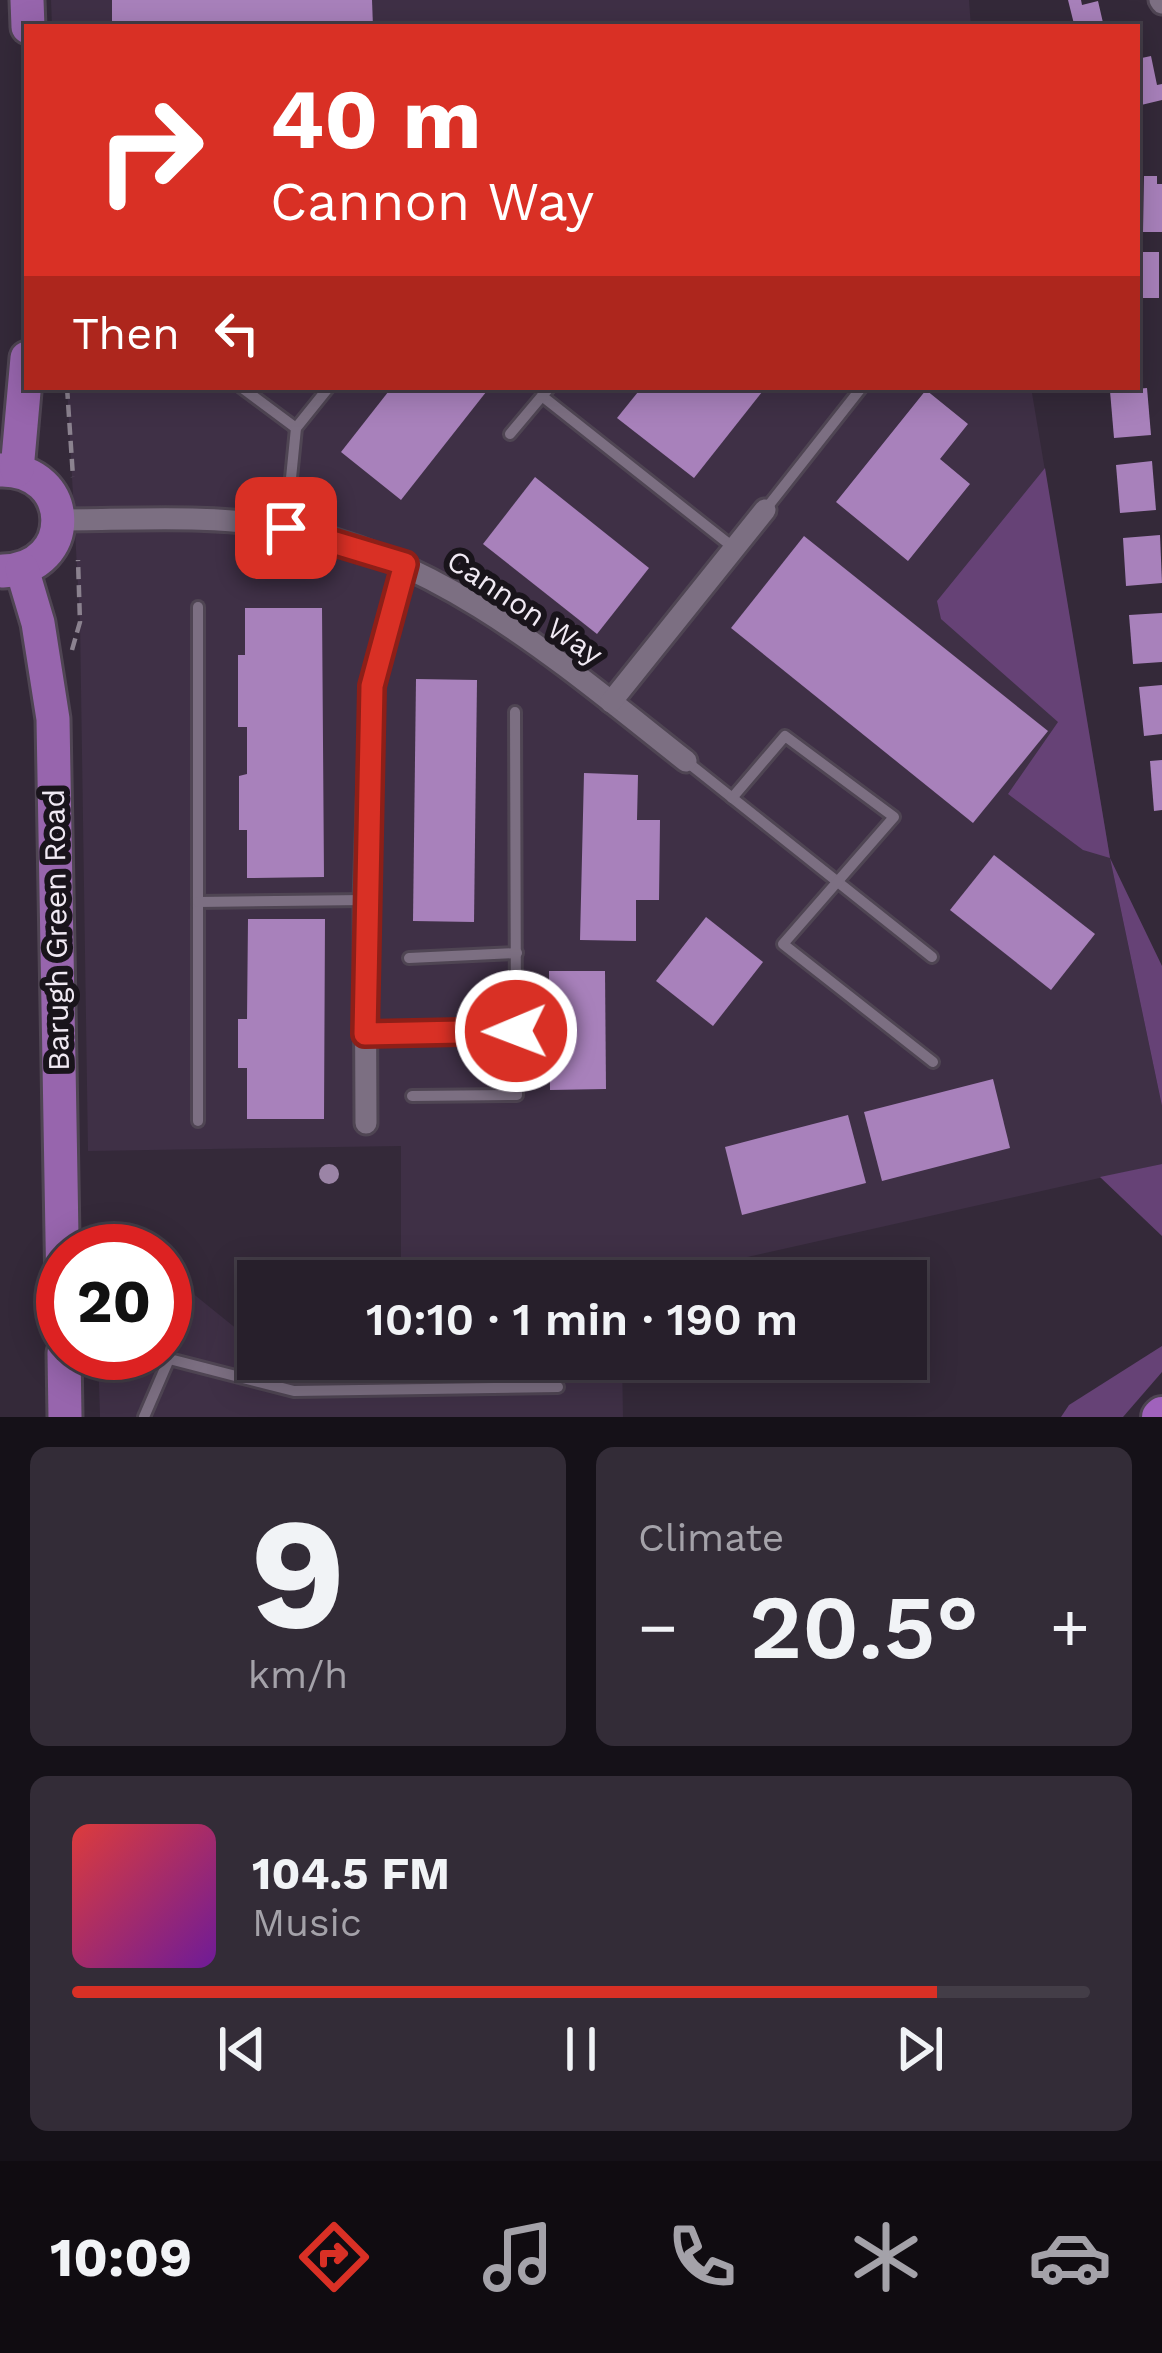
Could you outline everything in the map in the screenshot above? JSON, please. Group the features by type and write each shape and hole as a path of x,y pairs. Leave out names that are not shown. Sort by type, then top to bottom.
{"main road":[{"path":"24,376 8,470 44,484 53,497 58,520"},
{"name":"Barugh Green Road","path":"58,520 46,554 11,570 38,623 52,719 62,1224"},
{"path":"64,1380 65,1417"}],"street":[{"name":"Cannon Way","path":"611,702 765,510"},
{"name":"Cannon Way","path":"58,520 210,521 286,528 405,564 498,617 686,760"},
{"name":"Cannon Way","path":"366,1123 365,900 372,686 405,564"}],"lane":[{"path":"245,390 296,428"},
{"path":"286,528 296,428 327,390"},
{"path":"765,510 860,390"},
{"path":"509,434 546,392 734,548"},
{"path":"198,607 198,1121"},
{"path":"412,1096 517,1095 515,712"},
{"path":"732,798 784,736 894,817 783,944 933,1062"},
{"path":"686,760 932,957"},
{"path":"198,902 365,900"},
{"path":"409,958 517,953"},
{"path":"365,1034 516,1031"},
{"path":"192,1365 294,1391 558,1387"},
{"path":"144,1417 160,1380"}],"shaded area":[{"path":"51,0 969,0 971,24 52,24"},
{"path":"67,390 1032,390 1110,858 1162,1106 1162,1164 734,1260 401,1260 401,1146 88,1151 80,622"},
{"path":"1045,468 1110,858 1083,850 1008,794 1058,722 941,619 937,601"},
{"path":"1110,858 1162,966 1162,1106"},
{"path":"1162,1164 1162,1236 1100,1177"},
{"path":"192,1293 237,1329 237,1380 622,1380 623,1417 100,1417 99,1380 192,1380"},
{"path":"1162,1346 1162,1372 1123,1417 1061,1417 1069,1405"}],"building":[{"path":"112,0 372,0 373,24 112,24"},
{"path":"1068,0 1081,0 1082,5 1098,1 1103,24 1074,24"},
{"path":"1151,56 1157,85 1162,84 1162,100 1140,105 1140,58"},
{"path":"1144,176 1157,176 1157,184 1162,184 1162,232 1143,232"},
{"path":"1140,240 1142,252 1159,252 1159,298 1140,298"},
{"path":"1147,388 1151,435 1114,438 1110,391"},
{"path":"390,390 488,390 401,500 341,452"},
{"path":"640,390 764,390 694,478 617,418"},
{"path":"926,390 968,424 940,459 970,484 908,561 836,502"},
{"path":"1152,461 1156,510 1120,513 1116,465"},
{"path":"535,477 649,568 597,634 483,544"},
{"path":"1160,535 1162,583 1126,586 1123,538"},
{"path":"804,536 1048,731 973,823 731,628"},
{"path":"245,608 322,608 324,877 247,878 247,830 239,830 239,776 247,774 247,727 238,727 238,655 245,655"},
{"path":"1162,613 1162,662 1133,664 1129,615"},
{"path":"416,679 477,680 474,922 413,921"},
{"path":"1162,685 1162,734 1144,736 1139,687"},
{"path":"1162,760 1162,810 1154,811 1150,761"},
{"path":"584,773 638,775 637,820 660,820 659,900 636,900 636,941 580,940"},
{"path":"994,855 1095,934 1051,990 950,910"},
{"path":"706,917 763,962 713,1026 656,981"},
{"path":"248,919 325,919 324,1119 247,1119 247,1068 238,1068 238,1019 247,1019"},
{"path":"549,971 605,971 606,1089 550,1090"},
{"path":"993,1079 1010,1148 882,1181 864,1112"},
{"path":"848,1115 866,1183 742,1215 725,1147"}],"route":[{"path":"286,528 405,564 372,686 365,1034 516,1031"}]}
